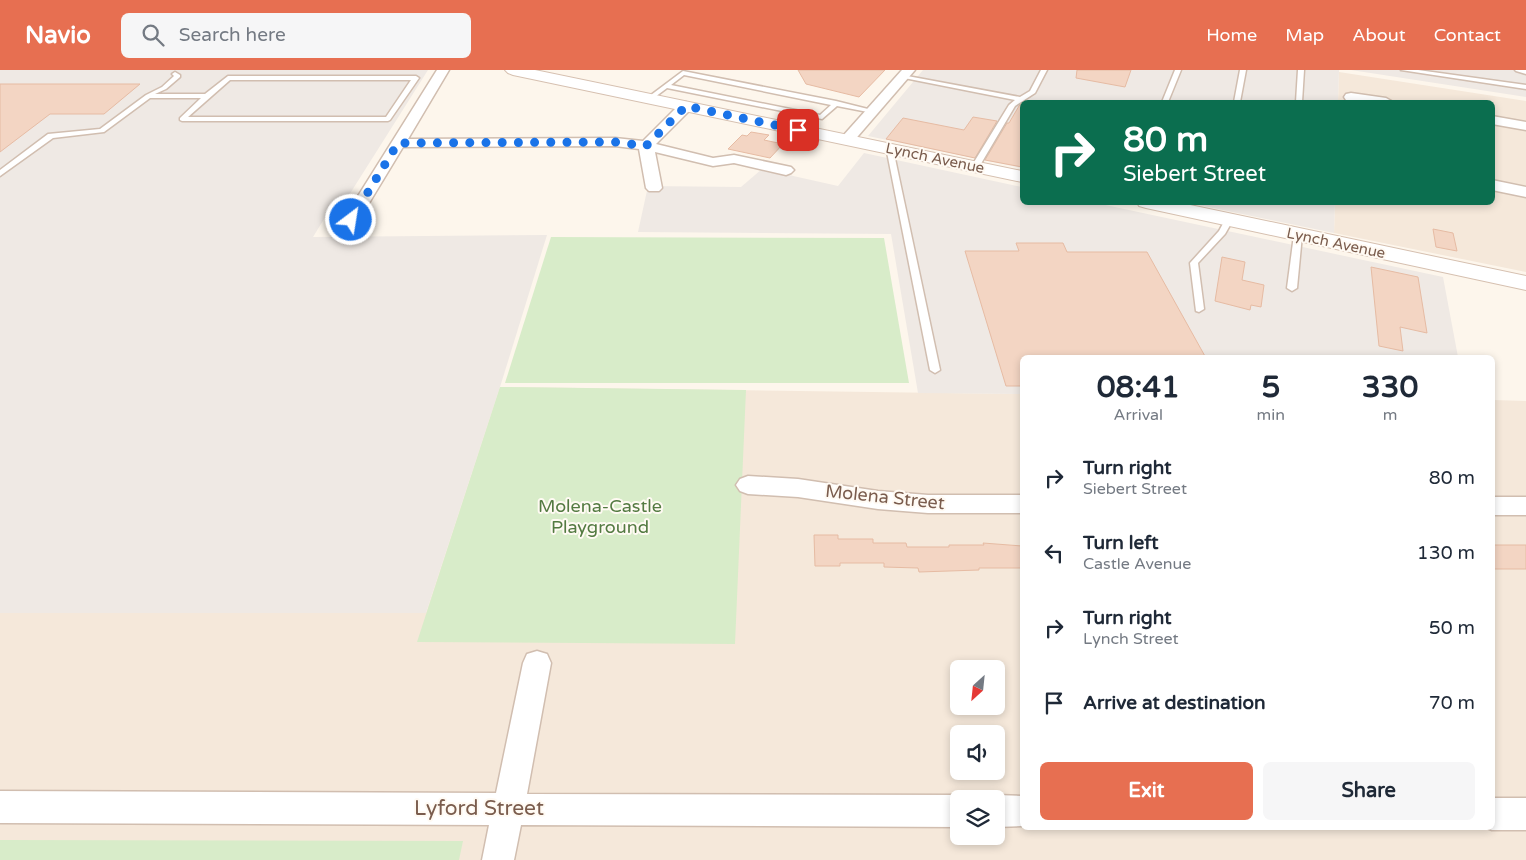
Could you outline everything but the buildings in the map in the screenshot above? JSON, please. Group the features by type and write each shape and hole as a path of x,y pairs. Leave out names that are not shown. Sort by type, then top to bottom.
{"street":[{"path":"351,220 443,70"},
{"name":"Lynch Avenue","path":"513,70 686,106 756,112 847,140 1020,177"},
{"path":"847,140 906,74"},
{"path":"1351,97 1372,100"},
{"path":"646,146 686,106"},
{"path":"1495,121 1526,126"},
{"path":"398,143 615,142 646,146 714,162 734,159 786,170"},
{"path":"646,146 654,188"},
{"path":"1495,186 1526,192"},
{"name":"Lynch Avenue","path":"1173,205 1229,220 1526,283"},
{"name":"Molena Street","path":"748,485 798,488 878,500 928,504 1020,504"},
{"path":"1495,506 1526,506"},
{"path":"498,860 537,663"},
{"name":"Lyford Street","path":"0,807 950,811"},
{"path":"1005,811 1020,811"},
{"path":"1495,814 1526,814"}],"lane":[{"path":"975,167 1012,105 1033,92 1044,70"},
{"path":"1166,100 1178,70"},
{"path":"1237,100 1243,70"},
{"path":"1299,100 1301,70"},
{"path":"1404,70 1526,87"},
{"path":"1518,70 1526,72"},
{"path":"0,174 51,136 102,131 151,94 164,88 178,76 177,72 164,78"},
{"path":"649,99 683,74 873,111"},
{"path":"906,74 1021,99"},
{"path":"151,94 207,96 228,78 416,78 388,119 182,119 207,96"},
{"path":"151,94 152,88 157,84"},
{"path":"666,86 756,112 822,117 836,103"},
{"path":"756,112 778,92"},
{"path":"890,149 935,370"},
{"path":"0,161 17,162"},
{"path":"1198,309 1194,263 1222,232 1229,220"},
{"path":"1292,288 1298,235"}],"shaded area":[{"path":"0,70 428,70 339,211 329,211 313,237 547,235 500,387 426,613 0,613"},
{"path":"923,70 1339,70 1338,100 1020,100 1020,168 868,136"},
{"path":"1351,70 1526,70 1526,97"},
{"path":"1339,72 1526,101 1526,272 1334,233 1335,205 1495,205 1495,100 1338,100"},
{"path":"864,153 1020,187 1020,205 1105,205 1443,277 1458,355 1020,355 1020,394 918,393 891,234 638,232 648,186 741,187 762,169 838,186"},
{"path":"1199,205 1335,205 1334,233"},
{"path":"500,387 1020,394 1020,830 1495,830 1495,400 1526,401 1526,860 0,860 0,613 426,613"}],"green space":[{"path":"551,237 884,238 909,383 505,383"},
{"name":"Molena-Castle Playground","path":"500,387 746,390 735,644 417,642"},
{"path":"0,840 463,841 459,860 0,860"}],"route":[{"path":"351,220 398,143 615,142 646,146 686,106 798,130"}]}
